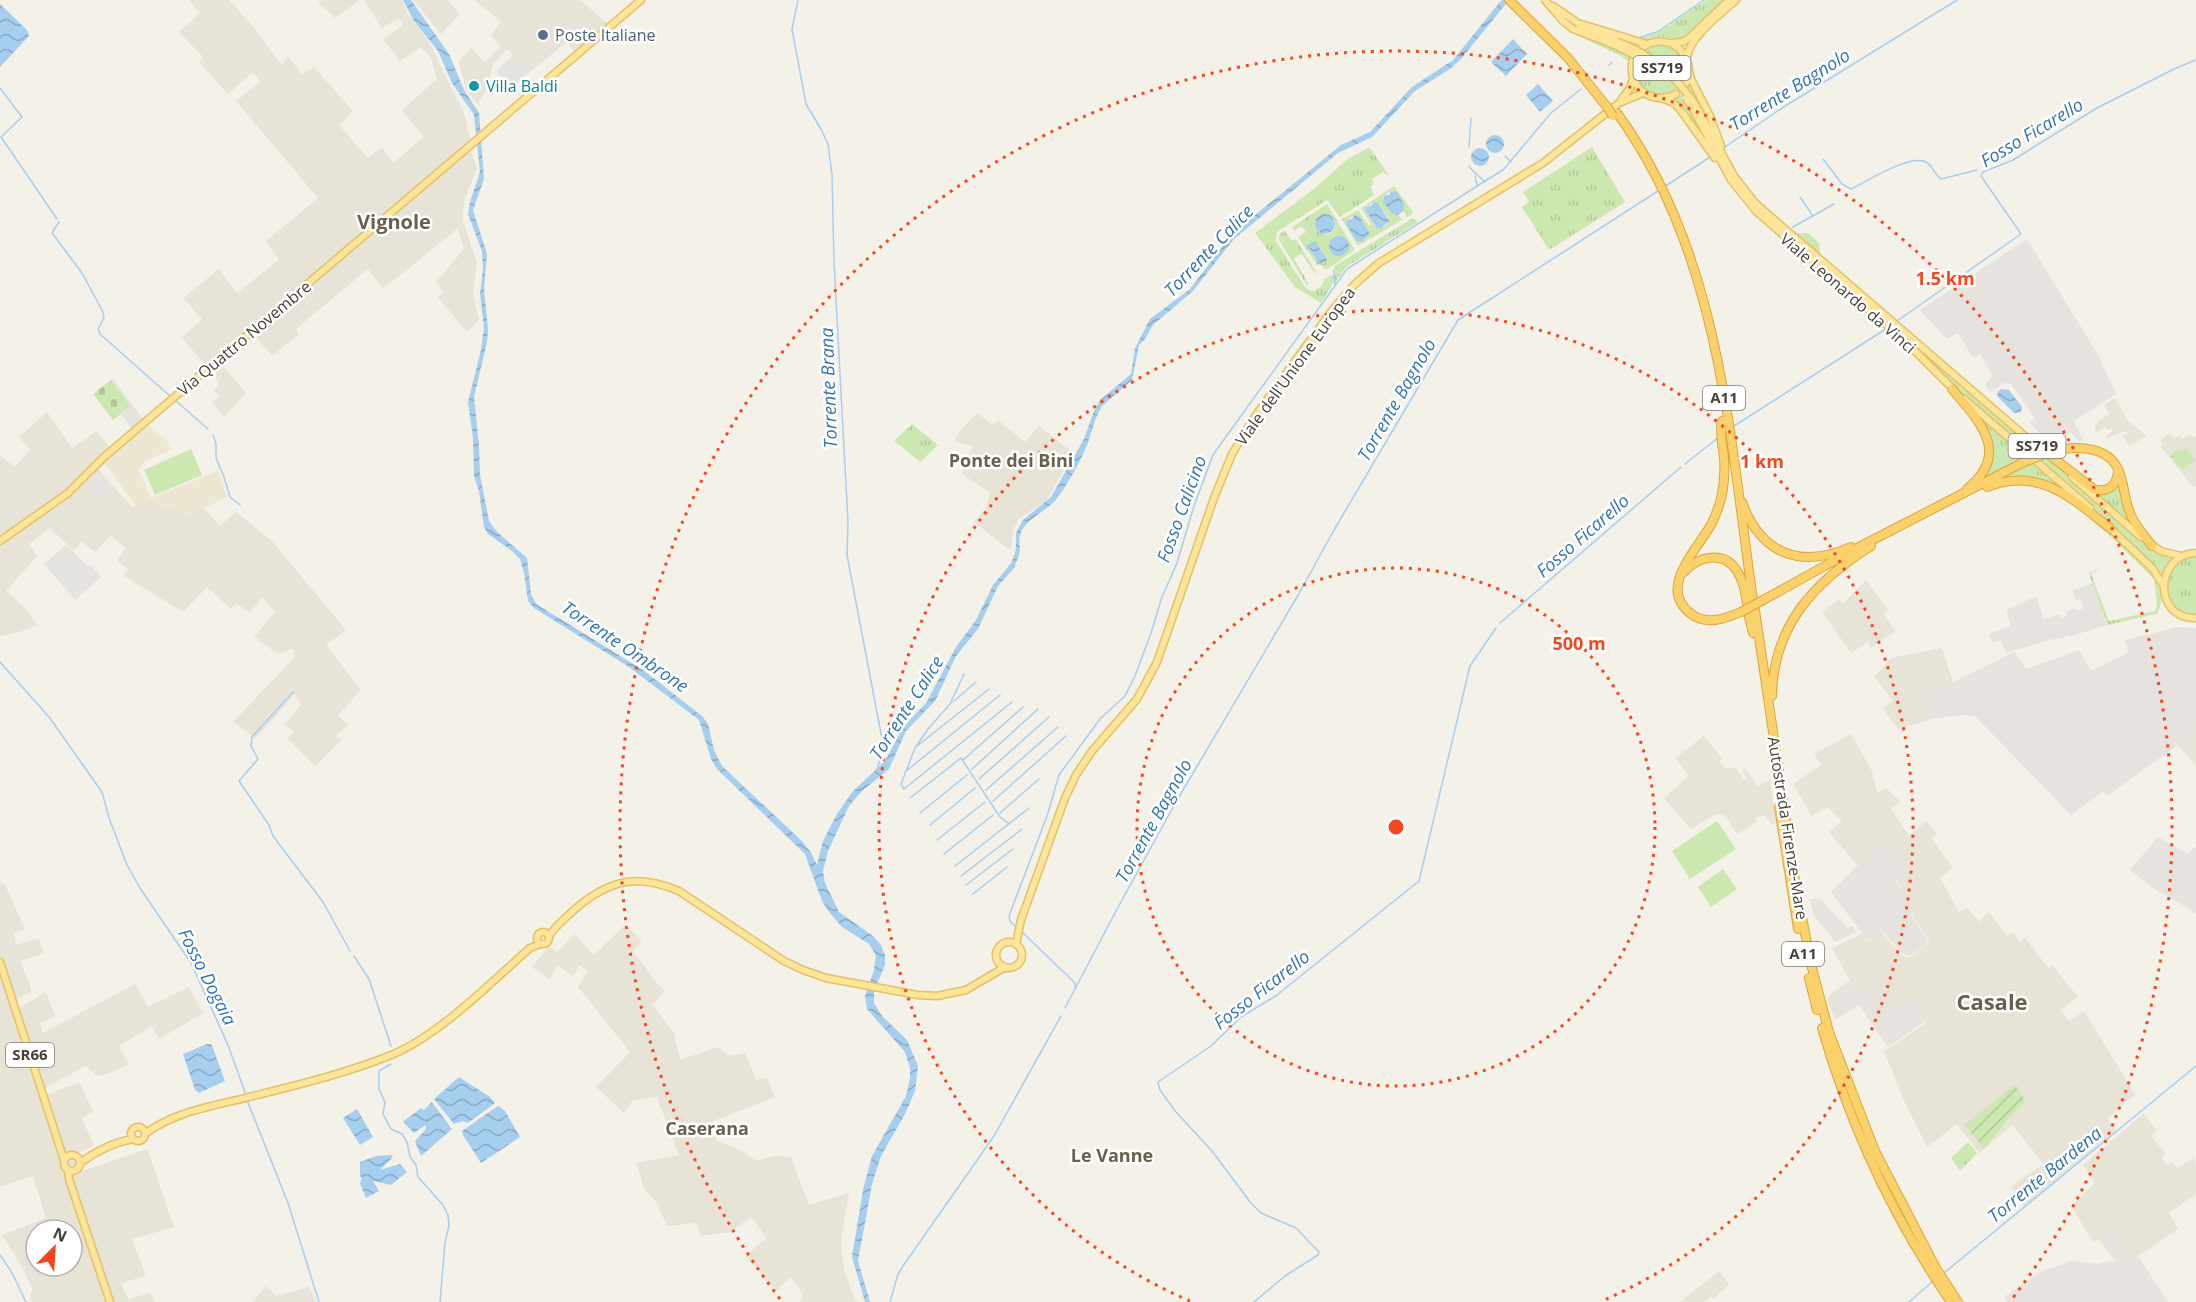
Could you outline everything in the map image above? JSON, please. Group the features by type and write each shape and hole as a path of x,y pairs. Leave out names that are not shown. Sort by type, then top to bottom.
{"highway":[{"name":"Autostrada Firenze-Mare","path":"1515,2 1568,58 1615,114 1651,175 1693,263 1705,301 1717,356 1733,461 1749,608 1772,728 1806,944 1829,1032 1875,1151 1934,1271"},
{"name":"Autostrada Firenze-Mare","path":"1665,203 1698,297 1714,368 1791,889 1814,1000 1847,1104 1869,1159 1898,1215 1951,1302"},
{"path":"1952,389 1981,423 1988,438 1989,447 1989,455 1983,472 1974,483 1954,499"},
{"path":"1722,421 1724,470 1721,499 1713,521 1684,566 1678,585 1681,603 1700,619 1720,620 1749,608 1859,546 1887,534 2024,462 2050,452 2073,448 2091,450 2110,459 2118,469 2129,512 2152,546"},
{"path":"2031,441 2095,490 2109,489 2118,478 2118,469"},
{"path":"1733,461 1737,468 1742,503 1751,523 1765,540 1784,553 1803,558 1820,557 1887,534"},
{"path":"1954,499 1993,484 2013,481 2034,482 2050,486 2073,498 2111,529"},
{"path":"1772,728 1772,686 1779,650 1796,614 1821,583 1887,534"},
{"path":"1678,585 1684,572 1692,564 1706,557 1717,557 1726,561 1738,572 1749,608"},
{"name":"Autostrada Firenze-Mare","path":"1943,1286 1958,1302"}],"main road":[{"name":"Via Quattro Novembre","path":"0,541 68,493 104,457 641,0"},
{"path":"1640,49 1647,44 1659,41 1679,43 1688,39 1729,0"},
{"path":"1714,144 1687,59 1691,43 1736,0"},
{"path":"1549,2 1578,22 1647,44"},
{"name":"SS719","path":"1549,2 1563,21 1585,34 1618,44"},
{"name":"SS719","path":"1549,2 1575,26 1643,53 1659,65 1681,86 1714,144"},
{"path":"1563,21 1572,32"},
{"path":"1671,43 1679,47 1687,59"},
{"name":"Viale dell'Unione Europea","path":"1013,944 1071,785 1085,759 1130,707 1157,662 1223,474 1239,441 1256,415 1325,320 1350,289 1372,268 1543,163 1619,103 1630,88 1633,78 1633,59"},
{"path":"1685,85 1689,71"},
{"path":"1633,78 1643,93 1672,102 1714,144"},
{"name":"Viale dell'Unione Europea","path":"1619,103 1643,93"},
{"path":"1661,98 1676,94"},
{"name":"Viale Leonardo da Vinci","path":"1714,144 1742,188 1763,211 2152,546 2164,553 2181,556 2196,553"},
{"name":"Viale Leonardo da Vinci","path":"1714,144 1724,170 1763,218 1906,342 1952,389 2153,568 2164,587 2166,599 2175,612 2185,617 2196,618"},
{"path":"2164,587 2168,569 2181,556"},
{"name":"Viale dell'Unione Europea","path":"547,934 590,897 606,888 630,881 650,881 679,891 795,966 820,976 928,996 950,994 973,987 1005,967 1015,966 1021,960 1022,952 1013,944 1004,944 999,947 996,953 998,961 990,975"},
{"path":"132,1136 141,1140 144,1132 198,1110 356,1068 406,1049 439,1026 530,948 538,942 547,942 547,934 539,932 538,942"},
{"path":"998,961 1005,967"},
{"name":"SR66","path":"0,962 60,1149 67,1157 79,1160"},
{"path":"67,1157 64,1166 70,1170 78,1168 79,1160 122,1142 132,1136 136,1128 144,1132"},
{"path":"70,1170 71,1184 110,1302"}],"shaded area":[{"path":"189,0 229,0 253,26 282,66 288,56 302,75 314,67 353,111 339,125 368,158 382,147 393,163 424,137 402,110 437,79 431,58 421,47 400,61 383,39 403,25 400,18 382,28 364,0 402,0 407,13 430,44 464,113 470,137 468,143 477,168 464,201 463,220 477,263 473,294 479,320 467,332 438,297 443,292 436,282 464,249 458,228 382,288 368,269 296,329 299,334 272,356 254,335 220,363 246,393 224,417 212,402 219,396 214,390 219,385 216,377 182,338 202,319 183,298 219,269 237,293 279,260 266,241 318,198 236,101 260,82 253,72 228,94 199,62 203,57 179,32 200,13"},
{"path":"321,0 360,0 335,18 318,2"},
{"path":"413,0 447,0 460,14 441,34"},
{"path":"475,0 580,0 607,23 574,51 567,42 530,72 507,49 492,66 487,90 477,104 466,90 459,61 471,48 485,63 500,46 491,35 501,22"},
{"path":"513,55 530,72 504,95 494,85 502,78 496,71"},
{"path":"2027,239 2097,353 2116,394 2074,421 2083,440 2079,442 2071,432 2052,445 2030,423 2035,418 2011,384 2004,383 1990,392 1985,385 1993,376 1980,354 1973,358 1958,333 1947,339 1920,310"},
{"path":"113,379 144,420 133,430 121,414 131,405 111,380"},
{"path":"2115,398 2128,421 2147,436 2129,446 2123,436 2128,433 2125,431 2107,438 2106,436 2113,431 2112,428 2108,430 2105,427 2096,433 2094,429 2098,421 2109,414 2104,405"},
{"path":"47,412 72,448 97,431 115,452 99,470 132,507 149,501 188,515 203,508 220,526 236,512 271,540 346,630 326,645 361,690 338,715 348,725 335,737 342,739 315,766 287,738 294,732 285,724 301,705 295,694 256,738 233,722 295,657 293,648 278,654 254,637 275,612 262,597 250,613 236,603 231,609 207,587 183,612 124,576 128,569 117,561 125,548 111,535 95,552 82,542 74,551 50,528 29,544 37,556 6,591 24,607 37,625 20,632 0,636 0,456 15,467 30,450 19,437"},
{"path":"977,413 993,425 998,420 1025,442 1039,426 1074,452 1047,500 1019,519 1013,530 1011,549 974,522 987,506 990,493 962,474 972,446 955,441 959,432"},
{"path":"148,425 173,449 147,460 138,469 151,498 218,471 227,497 188,516 149,501 136,506 103,464"},
{"path":"2170,433 2174,438 2180,435 2182,439 2190,434 2193,438 2196,436 2196,486 2193,487 2160,446 2163,444 2160,440"},
{"path":"94,469 109,483 109,487 97,499 91,499 88,477"},
{"path":"66,545 101,577 75,600 44,564"},
{"path":"1866,580 1888,610 1884,614 1895,631 1871,648 1868,642 1851,653 1822,612 1839,599 1843,603"},
{"path":"2093,583 2107,625 2006,653 2001,640 1992,643 1989,634 2011,626 2006,610 2036,596 2044,619 2060,614 2061,618 2067,616 2066,612 2084,608 2080,599 2076,600 2073,590"},
{"path":"2178,627 2196,628 2196,732 2107,796 2103,791 2071,815 1975,716 1961,715 1932,719 1920,688 1953,682 2014,652 2026,669 2079,650 2091,671 2128,653 2125,640"},
{"path":"1942,648 1953,682 1921,688 1932,719 1898,729 1883,709 1893,700 1874,677 1891,658"},
{"path":"2196,732 2196,766 2178,745"},
{"path":"1851,734 1872,771 1877,793 1886,788 1900,801 1891,809 1909,836 1926,821 1937,833 1932,839 1953,868 1940,878 1959,912 1967,907 1979,922 1989,912 2007,936 2013,932 2020,942 2025,938 2049,969 2053,966 2078,997 2061,1010 2069,1021 2084,1011 2135,1094 2108,1118 2116,1130 2024,1207 2011,1186 2044,1164 2012,1125 1979,1153 1957,1124 1927,1147 1905,1103 1884,1051 1925,1024 1915,996 1894,1009 1887,1000 1857,993 1832,948 1862,934 1868,942 1881,931 1901,955 1909,958 1930,942 1912,915 1915,912 1897,880 1909,872 1865,859 1857,865 1829,832 1842,821 1827,807 1812,816 1793,784 1821,765 1814,754"},
{"path":"1704,736 1722,758 1719,762 1726,769 1735,767 1744,780 1747,779 1742,771 1746,769 1758,787 1770,779 1776,822 1772,825 1764,815 1755,818 1757,822 1737,834 1726,816 1717,814 1691,829 1664,798 1689,776 1675,758"},
{"path":"2158,837 2188,854 2196,846 2196,913 2156,890 2130,870"},
{"path":"1889,842 1912,872 1896,880 1915,912 1910,914 1929,942 1910,956 1902,953 1882,930 1868,941 1831,892 1864,859"},
{"path":"4,883 25,929 14,934 16,945 39,938 44,953 20,961 32,991 14,1001 17,1009 46,992 55,1016 40,1023 43,1033 135,984 148,1007 189,987 203,1013 159,1039 152,1026 119,1046 129,1065 101,1076 96,1075 86,1066 43,1089 46,1095 80,1082 93,1112 82,1118 94,1146 77,1153 82,1171 147,1149 174,1227 132,1239 146,1276 121,1283 128,1299 150,1293 155,1302 32,1302 30,1296 32,1289 27,1278 84,1278 84,1218 46,1218 33,1176 0,1187 0,884"},
{"path":"1810,899 1820,899 1848,928 1852,926 1857,932 1835,942 1813,914"},
{"path":"625,925 642,941 633,951 665,991 653,1005 674,1033 680,1060 718,1047 730,1056 745,1053 756,1080 767,1078 775,1097 711,1122 717,1141 738,1149 757,1161 774,1156 791,1157 809,1205 849,1193 841,1241 844,1270 856,1302 800,1302 803,1294 791,1277 776,1291 745,1256 767,1238 751,1217 730,1232 700,1236 697,1223 667,1226 656,1201 645,1190 636,1163 679,1155 657,1097 633,1100 624,1113 596,1087 630,1052 578,987 589,971 579,966 573,976 557,965 550,979 532,967 549,946 557,952 574,934 594,955"},
{"path":"1880,977 1892,995 1887,1000 1894,1009 1914,995 1924,1022 1888,1047 1859,1005 1835,1020 1827,997 1849,981 1857,993"},
{"path":"2143,1114 2157,1130 2151,1136 2165,1153 2162,1157 2167,1165 2172,1162 2177,1168 2193,1158 2196,1163 2196,1194 2169,1213 2178,1229 2138,1256 2115,1261 2099,1239 2093,1242 2071,1206 2095,1183 2083,1165"},
{"path":"24,1226 24,1270 2,1235"},
{"path":"2109,1231 2125,1249 2113,1252 2104,1238 2106,1237 2104,1234"},
{"path":"2138,1256 2168,1302 2007,1302 2004,1297 2042,1271 2071,1261 2097,1264"},
{"path":"1719,1271 1729,1285 1714,1298 1712,1296 1704,1302 1680,1302"},
{"path":"266,1286 276,1296 309,1287 316,1302 253,1302"}],"green space":[{"path":"1706,0 1725,0 1684,38 1638,39 1657,33 1668,25 1671,26 1670,24"},
{"path":"1592,30 1640,44 1633,51 1629,62 1583,38 1615,49 1619,40"},
{"path":"1660,43 1670,45 1678,51 1684,59 1686,69 1684,79 1678,87 1670,93 1660,95 1650,93 1642,87 1636,79 1634,69 1636,59 1642,51 1650,45"},
{"path":"1690,82 1702,102 1716,137 1698,105 1690,111 1708,143 1673,100"},
{"path":"1592,147 1625,202 1549,250 1522,207 1529,202 1523,192"},
{"path":"1368,148 1388,174 1383,172 1372,179 1374,184 1370,186 1374,195 1340,217 1327,200 1277,232 1276,241 1304,286 1314,291 1322,286 1324,279 1336,273 1334,266 1413,218 1418,222 1346,267 1321,303 1295,287 1255,233 1315,188 1349,158"},
{"path":"1394,186 1413,212 1407,217 1402,209 1404,207 1392,190 1384,196 1383,200 1391,213 1397,213 1402,220 1358,246 1342,219 1358,210 1369,226 1371,224 1361,208","holes":["1374,202 1379,204 1388,218 1387,225 1380,229 1375,226 1366,211 1367,207","1354,215 1366,238 1362,241 1346,224 1346,221"]},
{"path":"1327,204 1355,250 1326,270 1320,264 1317,265 1298,237 1306,232 1302,226 1294,231 1292,227","holes":["1319,216 1334,219 1335,227 1331,233 1326,235 1317,231 1315,221"]},
{"path":"1774,223 2011,426 2027,445 2040,451 2157,552 2175,558 2164,576 2111,523 1947,381"},
{"path":"1285,231 1292,241 1296,239 1316,272 1315,274 1302,254 1294,258 1309,285 1306,284 1279,240 1279,234"},
{"path":"1794,233 1808,233 1819,243 1821,256"},
{"path":"111,380 131,406 113,420 93,394"},
{"path":"1985,420 2069,493 2059,488 2000,482 2000,479 2024,465 1981,480 1991,459 1990,437 1983,422"},
{"path":"912,424 938,445 920,462 894,441"},
{"path":"2186,448 2195,460 2182,470 2170,455 2178,449 2180,451"},
{"path":"191,449 202,475 155,495 144,470"},
{"path":"2120,479 2134,527 2092,491 2098,492"},
{"path":"2082,511 2116,536 2156,575 2161,600 2156,614 2107,625 2089,573 2101,568 2091,574 2109,621 2155,611 2157,605 2154,579 2103,529 2089,532 2102,529"},
{"path":"2196,555 2196,614 2178,610 2172,603 2167,587 2168,578 2178,562"},
{"path":"1717,821 1736,849 1690,879 1672,851"},
{"path":"1723,869 1737,889 1711,907 1698,887"},
{"path":"2015,1084 2025,1101 1984,1149 1965,1125"},
{"path":"1968,1142 1977,1153 1960,1171 1951,1158"}],"water":[{"path":"403,0 411,0 449,54 464,90 479,113 484,179 473,210 487,254 484,289 488,329 474,397 480,475 489,521 497,532 527,558 531,594 536,604 643,670 702,716 708,724 714,750 722,766 802,841 817,865 823,841 837,814 853,791 885,761 903,727 926,703 956,647 976,620 993,585 1012,562 1016,549 1016,533 1023,520 1051,497 1084,439 1100,400 1131,374 1135,348 1150,319 1190,289 1238,229 1341,145 1370,132 1412,87 1453,60 1499,3 1502,0 1509,0 1461,59 1450,69 1415,91 1372,137 1338,153 1234,239 1193,291 1153,325 1139,345 1132,380 1102,406 1084,452 1066,485 1054,502 1028,522 1021,532 1020,552 1015,567 998,586 978,629 956,656 935,701 906,731 889,769 862,791 849,806 828,851 823,871 825,883 839,912 873,936 881,945 885,955 885,965 874,991 874,1003 882,1016 907,1040 918,1066 915,1091 881,1156 872,1184 858,1261 870,1302 865,1302 852,1257 863,1190 872,1156 906,1096 910,1078 910,1068 905,1052 867,1009 865,996 874,970 876,955 869,944 842,927 829,912 822,901 805,854 717,769 711,759 699,720 629,667 534,608 528,601 520,559 488,534 484,527 479,491 474,476 473,438 468,402 484,328 480,294 483,269 482,251 468,214 480,172 474,115 452,83 438,51 414,21"},
{"path":"0,4 27,30 29,36 0,67"},
{"path":"1513,39 1527,54 1506,76 1491,62"},
{"path":"1538,84 1553,101 1540,112 1526,95"},
{"path":"1491,135 1499,135 1504,140 1502,151 1491,153 1486,148 1486,140"},
{"path":"1476,148 1484,148 1489,153 1487,164 1476,166 1471,161 1471,153"},
{"path":"1391,191 1397,192 1404,205 1403,211 1398,215 1391,213 1383,201 1384,196 1389,195"},
{"path":"1374,202 1378,203 1389,221 1381,229 1376,227 1366,211 1367,207"},
{"path":"1321,214 1329,214 1335,220 1335,228 1329,234 1321,234 1315,228 1315,220"},
{"path":"1354,215 1359,216 1370,234 1361,242 1356,240 1346,224 1347,220 1352,219"},
{"path":"1335,236 1343,236 1349,242 1349,250 1343,256 1335,256 1329,250 1329,242"},
{"path":"1315,241 1327,260 1320,264 1307,245"},
{"path":"2001,389 2009,390 2022,407 2021,412 2014,413 1998,397 1997,393"},
{"path":"211,1044 213,1048 225,1081 199,1093 195,1090 183,1054"},
{"path":"459,1077 490,1097 495,1103 468,1123 463,1121 454,1124 434,1099"},
{"path":"432,1102 452,1129 421,1156 415,1141 426,1126 414,1133 403,1122 421,1108 424,1110"},
{"path":"498,1106 505,1111 520,1137 481,1163 462,1131"},
{"path":"357,1109 373,1137 360,1145 343,1118"},
{"path":"391,1155 393,1157 380,1170 400,1164 407,1172 391,1185 373,1181 379,1191 366,1198 360,1183 362,1178 360,1162 376,1156"}],"waterway":[{"name":"Torrente Brana","path":"798,0 792,29 806,104 828,144 832,175 834,262 848,522 847,555 882,739 877,770"},
{"name":"Fosso Calicino","path":"1638,38 1657,32 1704,0"},
{"name":"Torrente Bagnolo","path":"1722,149 1782,108 1957,0"},
{"name":"Fosso Ficarello","path":"1897,321 2021,234 1981,176 1983,172 2013,160 2097,108 2196,60"},
{"name":"Fosso Calicino","path":"1609,65 1612,62"},
{"path":"0,88 22,117 1,137 57,219"},
{"name":"Fosso Calicino","path":"1016,927 1010,921 1009,916 1047,816 1059,775 1100,719 1125,696 1135,676 1162,597 1177,563 1194,506 1213,455 1347,269 1504,169 1551,113 1581,89"},
{"path":"1469,147 1471,118"},
{"name":"Fosso Calicino","path":"1505,156 1511,162"},
{"name":"Torrente Bagnolo","path":"1664,187 1710,157"},
{"path":"1823,159 1842,184 1851,189 1909,162 1926,162 1941,179 1977,170"},
{"path":"1469,166 1485,182"},
{"path":"1475,176 1477,185"},
{"name":"Torrente Bagnolo","path":"1065,1008 1176,802 1458,320 1658,191"},
{"path":"1800,197 1813,216"},
{"path":"1793,227 1834,204"},
{"path":"59,222 52,233 82,273 103,312 104,318 98,329 100,334 171,397"},
{"path":"1334,270 1335,286"},
{"name":"Fosso Ficarello","path":"1734,426 1886,329"},
{"path":"175,400 208,429"},
{"path":"213,435 216,444 216,458 230,497 240,505"},
{"name":"Fosso Ficarello","path":"1685,464 1719,437"},
{"name":"Fosso Ficarello","path":"1500,623 1681,467"},
{"name":"Fosso Ficarello","path":"1254,1302 1319,1252 1296,1228 1261,1213 1251,1203 1212,1151 1176,1112 1160,1090 1158,1082 1211,1046 1241,1017 1277,995 1419,881 1470,666 1496,628"},
{"name":"Fosso Dogaia","path":"0,662 49,717 102,792 109,818 127,865 191,963 228,1045 246,1095"},
{"path":"964,674 950,704 915,748 901,784 904,789 1012,702"},
{"path":"953,702 976,682"},
{"path":"917,746 989,689"},
{"path":"293,692 252,737 251,746 258,759 239,781 269,825 273,836 323,902 350,951"},
{"path":"905,772 1000,695"},
{"path":"963,760 1023,707"},
{"path":"972,769 1038,709"},
{"path":"979,779 1049,717"},
{"path":"986,790 1058,727"},
{"path":"993,801 1066,736"},
{"path":"910,798 961,758 1000,817 1009,824"},
{"path":"920,813 967,775"},
{"path":"1000,813 1039,779"},
{"path":"930,825 975,788"},
{"path":"937,840 985,802"},
{"path":"955,866 1029,808"},
{"path":"944,854 993,815"},
{"path":"961,876 1022,829"},
{"path":"966,885 1013,849"},
{"path":"973,894 1007,867"},
{"name":"Fosso Calicino","path":"1022,932 1075,983 1075,988"},
{"path":"354,956 369,979 391,1046"},
{"name":"Torrente Bagnolo","path":"890,1302 898,1274 994,1136 1061,1016"},
{"path":"391,1064 379,1071 379,1089 385,1102 383,1114 391,1129 402,1134 407,1142 410,1157 416,1165 418,1177 443,1205 448,1215 449,1226 445,1242 440,1302"},
{"name":"Torrente Bardena","path":"1944,1273 2196,1066"},
{"name":"Fosso Dogaia","path":"247,1100 288,1203 319,1302"},
{"path":"0,1255 26,1302"},
{"name":"Torrente Bardena","path":"1909,1302 1933,1281"}],"place":[{"name":"Poste Italiane","path":"543,35"},
{"name":"Villa Baldi","path":"474,86"}],"district":[{"name":"Vignole","path":"394,222"},
{"name":"Ponte dei Bini","path":"1011,461"},
{"name":"Casale","path":"1992,1002"},
{"name":"Caserana","path":"707,1129"},
{"name":"Le Vanne","path":"1112,1156"}],"water label":[{"name":"Torrente Calice","path":"1209,251"},
{"name":"Torrente Ombrone","path":"625,647"},
{"name":"Torrente Calice","path":"907,708"}]}
